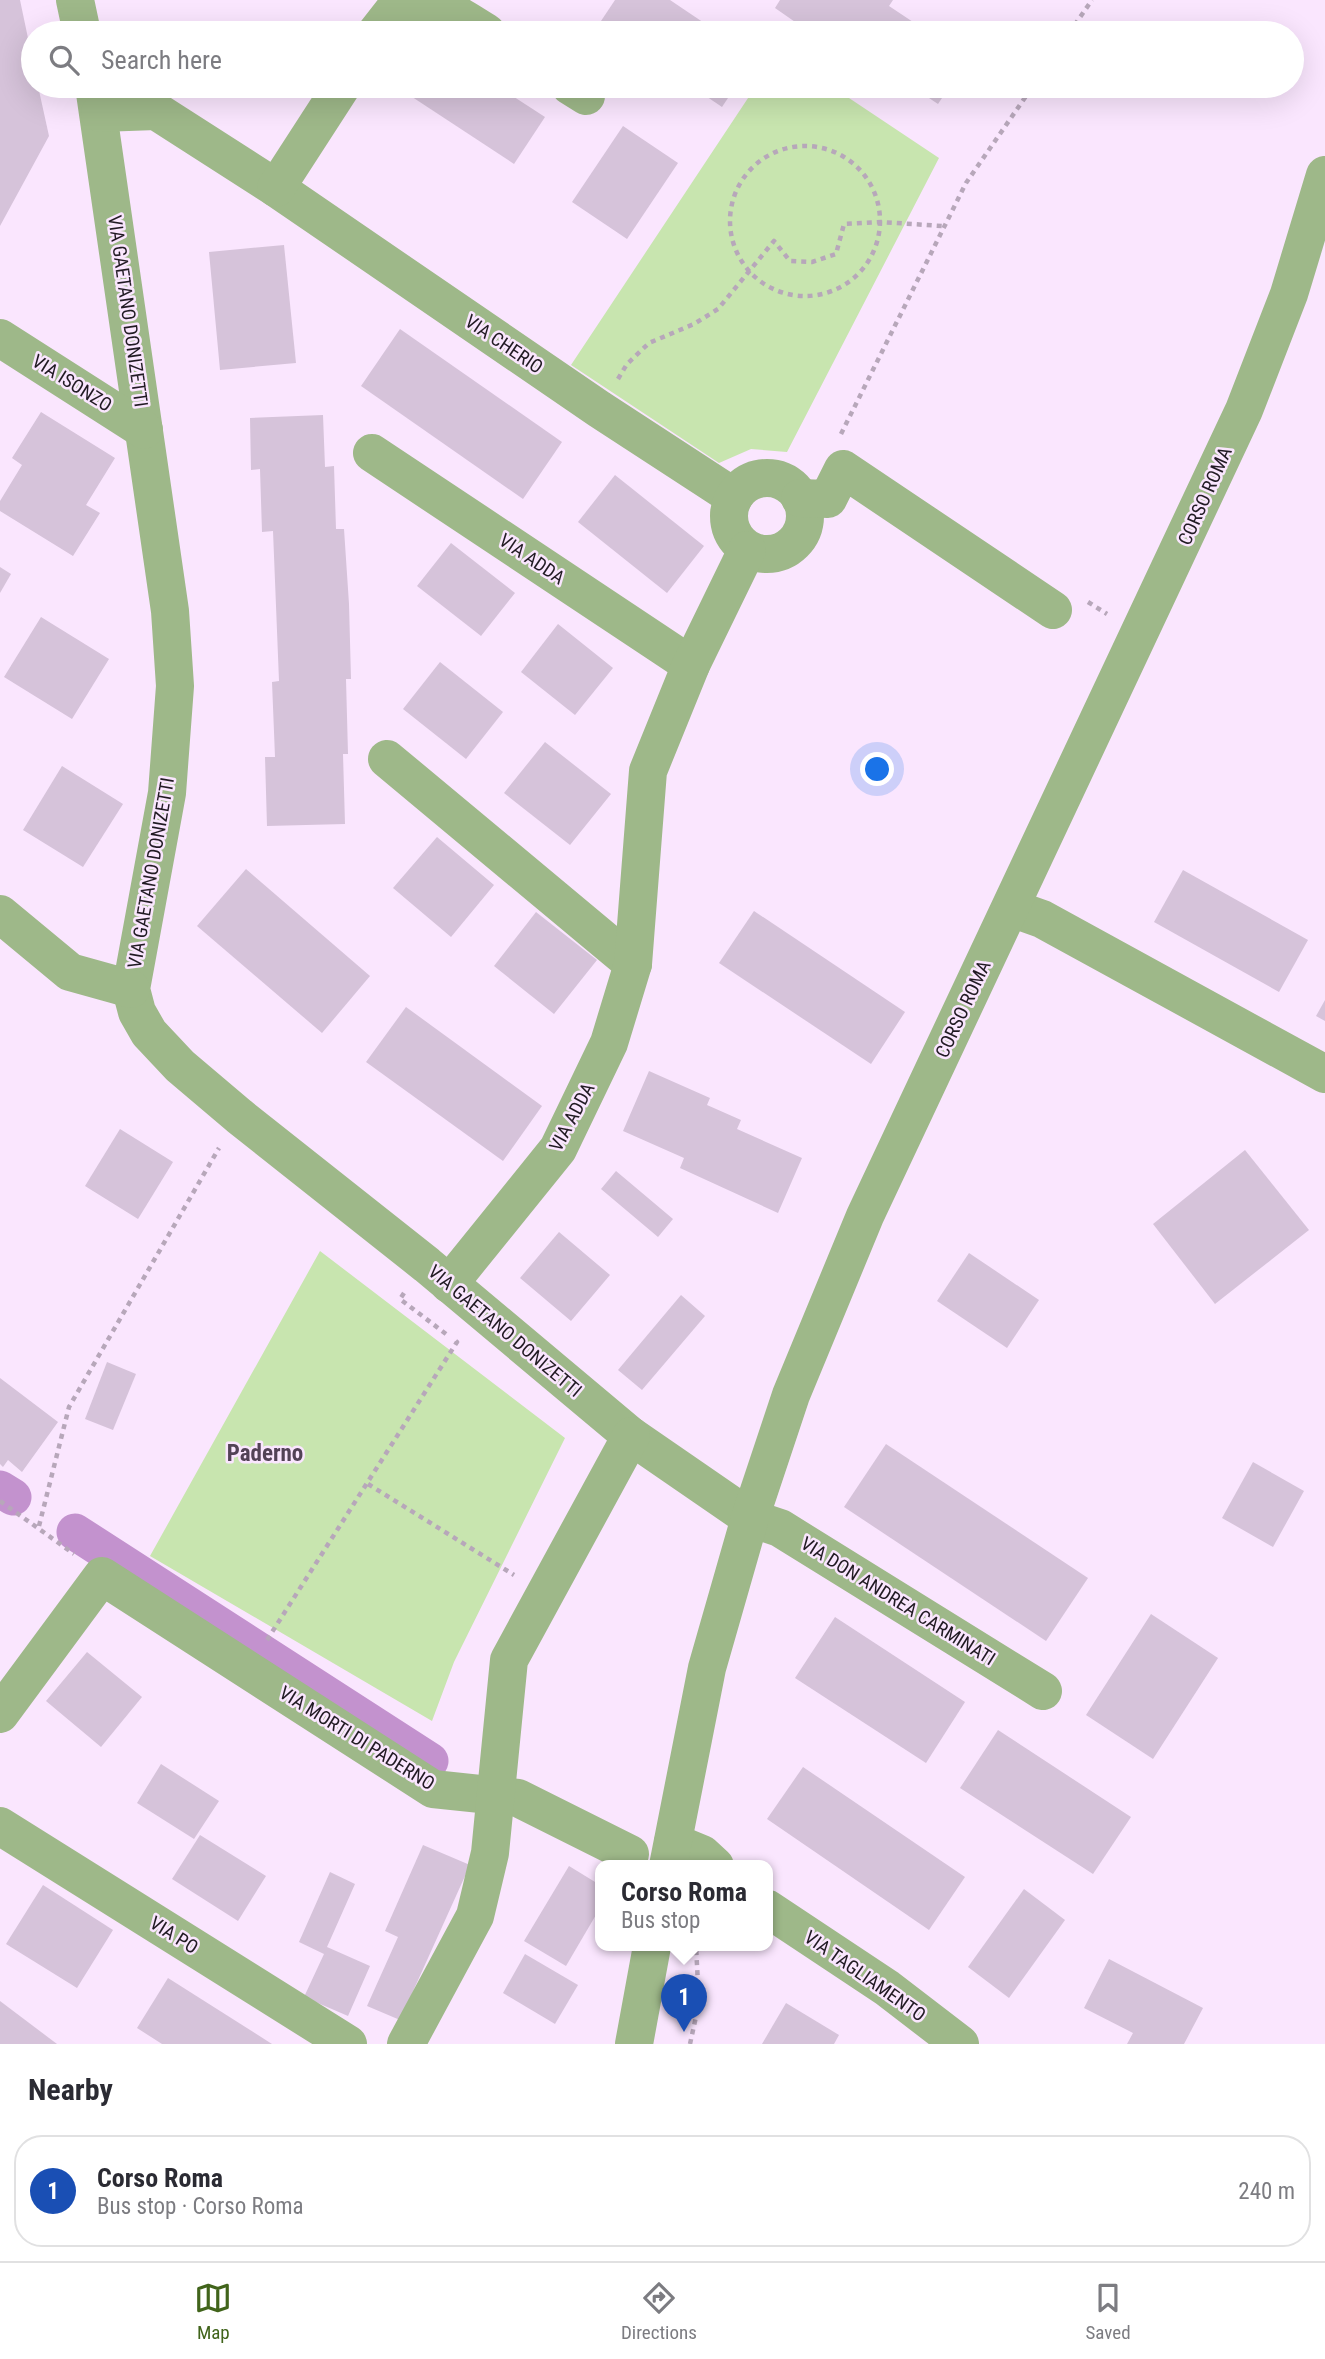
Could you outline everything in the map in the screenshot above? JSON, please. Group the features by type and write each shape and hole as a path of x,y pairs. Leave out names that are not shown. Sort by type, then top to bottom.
{"street":[{"path":"75,0 79,21"},
{"path":"385,21 397,6 421,1 452,11 468,21"},
{"path":"276,188 334,98"},
{"name":"VIA CHERIO","path":"97,99 156,111 276,188 599,409 739,482"},
{"name":"VIA GAETANO DONIZETTI","path":"97,99 170,611 175,686 167,793 131,989 149,1033 180,1066 239,1116 438,1275 631,1436 750,1518"},
{"name":"CORSO ROMA","path":"671,1854 707,1668 750,1518 791,1395 865,1216 1141,634 1244,410 1289,294 1325,175"},
{"name":"VIA ISONZO","path":"0,338 144,430"},
{"name":"VIA ADDA","path":"372,453 691,665"},
{"path":"799,483 805,517 800,536 785,550 766,555 747,550 733,535 728,516 739,482 748,483 767,478 799,483 828,499 843,469 1054,610"},
{"name":"VIA ADDA","path":"438,1275 558,1149 609,1043 633,964 648,771 691,665 747,550"},
{"path":"387,759 633,964"},
{"path":"1011,908 1042,919 1325,1074"},
{"path":"0,914 70,972 131,989"},
{"path":"406,2044 475,1916 490,1853 509,1660 631,1436"},
{"name":"VIA DON ANDREA CARMINATI","path":"750,1518 780,1528 1043,1691"},
{"path":"0,1714 102,1576"},
{"name":"VIA MORTI DI PADERNO","path":"102,1576 433,1789 519,1798 630,1854"},
{"name":"VIA PO","path":"0,1826 348,2044"},
{"path":"671,1854 702,1854 708,1860"},
{"name":"VIA TAGLIAMENTO","path":"773,1912 887,1988 960,2044"},
{"path":"634,2044 652,1951"}],"path":[{"path":"1077,21 1092,0"},
{"path":"839,436 965,183 1025,98"},
{"path":"815,145 849,159 873,186 881,222 872,257 848,284 814,297 777,292 747,271 732,238 732,201 749,169 779,149 815,145"},
{"path":"599,409 627,364 649,343 694,324 718,309 774,240 790,261 812,261 836,254 844,224 881,222 942,226"},
{"path":"739,482 773,463 799,483"},
{"path":"1054,610 1070,592 1141,634"},
{"path":"39,1526 69,1407 239,1116"},
{"path":"269,1636 457,1342 400,1298 438,1275"},
{"path":"368,1484 545,1594"},
{"path":"0,1502 39,1526 102,1576"},
{"path":"690,2044 699,2003 696,1951"}],"green space":[{"path":"748,98 849,98 939,158 787,452 751,449 719,463 571,365"},
{"path":"320,1251 565,1438 454,1662 432,1721 150,1556"}],"building":[{"path":"0,0 20,0 24,21 21,21 21,98 41,98 49,136 0,226"},
{"path":"615,0 670,0 701,21 601,21"},
{"path":"780,0 893,0 889,6 912,21 794,21 775,8"},
{"path":"414,98 516,98 545,117 514,164"},
{"path":"709,98 728,98 722,107"},
{"path":"929,98 942,98 938,104"},
{"path":"623,126 678,163 627,239 572,202"},
{"path":"284,245 296,363 220,370 209,252"},
{"path":"400,329 562,442 523,499 361,386"},
{"path":"41,412 115,458 86,505 100,513 73,556 0,511 0,501 22,465 12,458"},
{"path":"323,415 325,467 334,466 336,529 344,529 349,604 351,679 346,679 348,754 343,754 345,824 267,826 265,757 275,757 272,682 279,681 273,531 262,532 260,469 251,470 250,418"},
{"path":"615,475 704,546 667,593 578,522"},
{"path":"451,543 515,593 481,636 417,586"},
{"path":"0,567 11,574 0,593"},
{"path":"41,617 109,659 72,719 4,677"},
{"path":"558,624 613,668 575,715 521,672"},
{"path":"440,662 503,712 466,759 403,709"},
{"path":"545,742 611,794 570,845 504,793"},
{"path":"62,766 123,804 83,867 23,830"},
{"path":"437,837 494,885 451,937 393,888"},
{"path":"246,869 370,976 322,1033 197,926"},
{"path":"1183,870 1308,940 1279,992 1154,922"},
{"path":"754,911 905,1012 871,1064 719,963"},
{"path":"536,912 597,960 554,1014 494,966"},
{"path":"1325,1000 1325,1021 1316,1016"},
{"path":"406,1007 542,1106 503,1161 366,1062"},
{"path":"649,1071 710,1098 707,1105 741,1120 737,1129 802,1158 778,1213 680,1168 684,1158 623,1131"},
{"path":"120,1129 173,1162 138,1219 85,1186"},
{"path":"1245,1150 1309,1230 1215,1304 1153,1224"},
{"path":"616,1171 673,1219 658,1237 601,1189"},
{"path":"559,1232 610,1275 571,1321 520,1278"},
{"path":"969,1253 1039,1300 1007,1348 937,1301"},
{"path":"681,1295 705,1316 642,1390 618,1370"},
{"path":"107,1362 136,1374 113,1430 85,1419"},
{"path":"0,1378 58,1422 22,1472 8,1460 3,1467 0,1464"},
{"path":"886,1444 1088,1578 1046,1641 844,1507"},
{"path":"1253,1462 1304,1491 1273,1547 1222,1518"},
{"path":"1151,1614 1218,1658 1153,1759 1086,1715"},
{"path":"835,1617 965,1702 926,1763 795,1678"},
{"path":"87,1652 142,1697 101,1747 46,1701"},
{"path":"998,1730 1131,1817 1093,1874 960,1788"},
{"path":"161,1764 219,1801 194,1839 137,1803"},
{"path":"803,1767 965,1877 929,1930 767,1819"},
{"path":"200,1835 266,1876 238,1921 172,1879"},
{"path":"423,1845 470,1865 400,2020 367,2006 398,1937 385,1931"},
{"path":"569,1866 595,1882 595,1917 566,1966 524,1941"},
{"path":"330,1872 355,1884 327,1947 370,1966 348,2016 304,1997 324,1954 299,1942"},
{"path":"43,1885 113,1930 77,1988 6,1944"},
{"path":"1024,1889 1065,1920 1009,1998 968,1967"},
{"path":"525,1954 578,1985 555,2024 503,1993"},
{"path":"1109,1959 1203,2008 1184,2044 1127,2044 1133,2033 1084,2008"},
{"path":"168,1978 272,2044 162,2044 137,2028"},
{"path":"0,2001 57,2044 0,2044"},
{"path":"786,2003 839,2035 834,2044 762,2044"}],"waterway":[{"path":"0,1489 13,1497"},
{"path":"75,1532 430,1761"}],"place":[{"name":"Corso Roma","path":"684,2032"}],"district":[{"name":"Paderno","path":"265,1453"}]}
